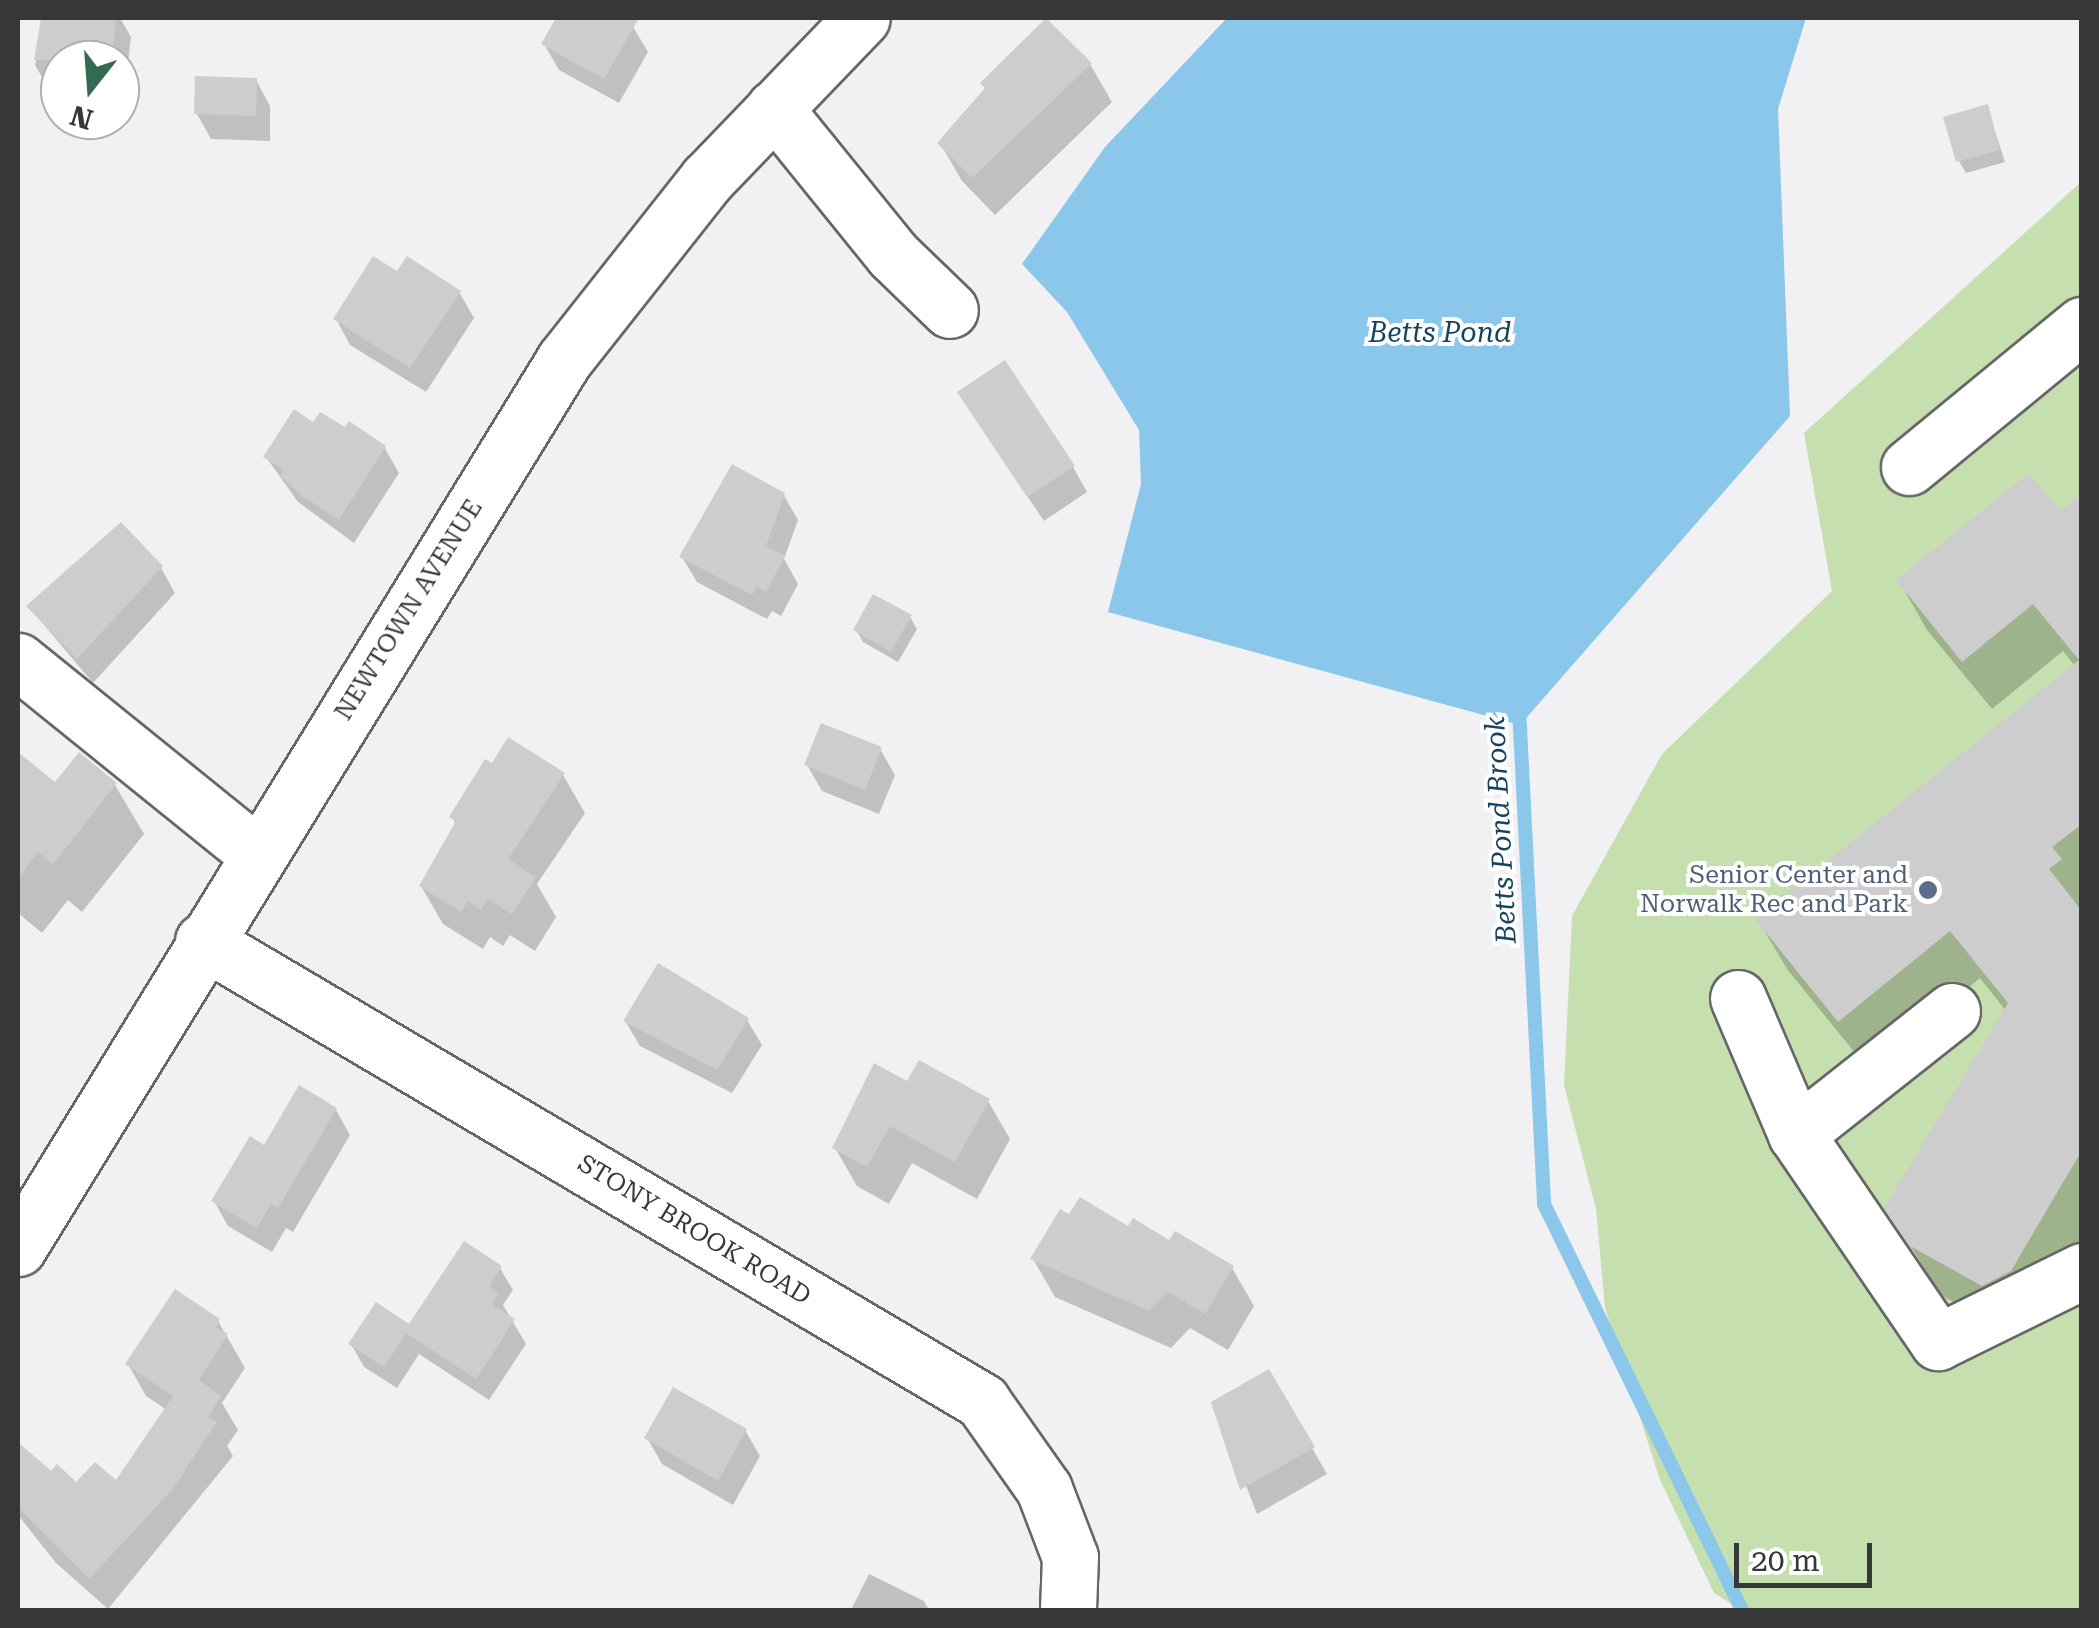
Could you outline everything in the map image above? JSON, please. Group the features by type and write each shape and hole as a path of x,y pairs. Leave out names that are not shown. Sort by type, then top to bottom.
{"main road":[{"name":"NEWTOWN AVENUE","path":"18,1248 564,360 707,178 862,18"},
{"path":"774,108 893,256 950,310"},
{"path":"1910,467 2082,325"},
{"path":"18,661 257,854"},
{"name":"STONY BROOK ROAD","path":"204,941 982,1400 1044,1489 1070,1556 1068,1610"},
{"path":"1738,998 1796,1134 1938,1342 2082,1270"},
{"path":"1796,1134 1952,1011"}],"green space":[{"path":"2081,182 2081,1610 1741,1610 1714,1593 1660,1480 1605,1308 1596,1209 1564,1085 1572,916 1662,754 1832,591 1804,433"}],"water":[{"name":"Betts Pond","path":"1227,18 1806,18 1778,109 1790,416 1520,725 1108,612 1141,484 1139,430 1067,312 1022,264 1105,147"}],"building":[{"path":"41,18 116,18 114,40 40,40 40,60 34,60"},
{"path":"556,18 639,18 604,79 541,44"},
{"path":"1046,18 1092,63 972,178 937,143 985,88 980,83"},
{"path":"195,76 257,78 256,116 194,114"},
{"path":"1988,104 2000,150 1956,162 1943,117"},
{"path":"373,256 397,271 407,256 461,291 410,368 333,319"},
{"path":"1005,360 1075,466 1027,497 957,392"},
{"path":"294,409 313,422 320,412 345,427 349,421 386,446 339,520 301,495 280,476 284,470 263,457"},
{"path":"732,464 785,493 766,546 785,556 766,592 757,587 752,595 679,557"},
{"name":"Senior Center and Norwalk Rec and Park","path":"2029,473 2060,511 2082,494 2082,824 2052,847 2062,859 2049,869 2082,911 2082,1150 2011,1271 1982,1286 1910,1246 1884,1208 2008,1003 1950,931 1838,1022 1755,919 2079,660 2033,604 1962,662 1896,580"},
{"path":"121,522 163,566 77,659 26,606"},
{"path":"873,594 912,615 891,652 853,630"},
{"path":"821,723 882,747 865,790 804,765"},
{"path":"508,737 565,773 508,859 536,877 512,914 488,899 481,910 468,901 461,912 419,886 456,821 449,817 485,759 492,763"},
{"path":"18,752 55,782 79,752 117,783 53,864 38,852 18,879"},
{"path":"658,963 749,1018 717,1070 623,1021"},
{"path":"919,1060 990,1099 955,1162 890,1126 867,1167 832,1148 874,1063 907,1081"},
{"path":"299,1085 337,1108 278,1208 271,1204 257,1228 211,1201 250,1136 264,1145"},
{"path":"1080,1197 1128,1226 1133,1218 1169,1240 1175,1231 1234,1266 1205,1314 1168,1292 1149,1311 1030,1259 1060,1209 1069,1214"},
{"path":"464,1241 502,1266 489,1286 499,1293 492,1304 515,1319 476,1379 406,1333 384,1367 348,1344 376,1302 409,1324"},
{"path":"175,1289 220,1319 216,1327 228,1334 199,1380 221,1396 208,1417 217,1422 172,1490 89,1579 18,1507 18,1442 51,1471 57,1464 76,1482 95,1462 116,1480 173,1396 125,1364"},
{"path":"1269,1369 1315,1447 1240,1490 1211,1402"},
{"path":"673,1387 747,1429 718,1481 644,1438"}],"waterway":[{"name":"Betts Pond Brook","path":"1519,708 1544,1204 1742,1610"}],"place":[{"name":"Senior Center and Norwalk Rec and Park","path":"1928,890"}]}
